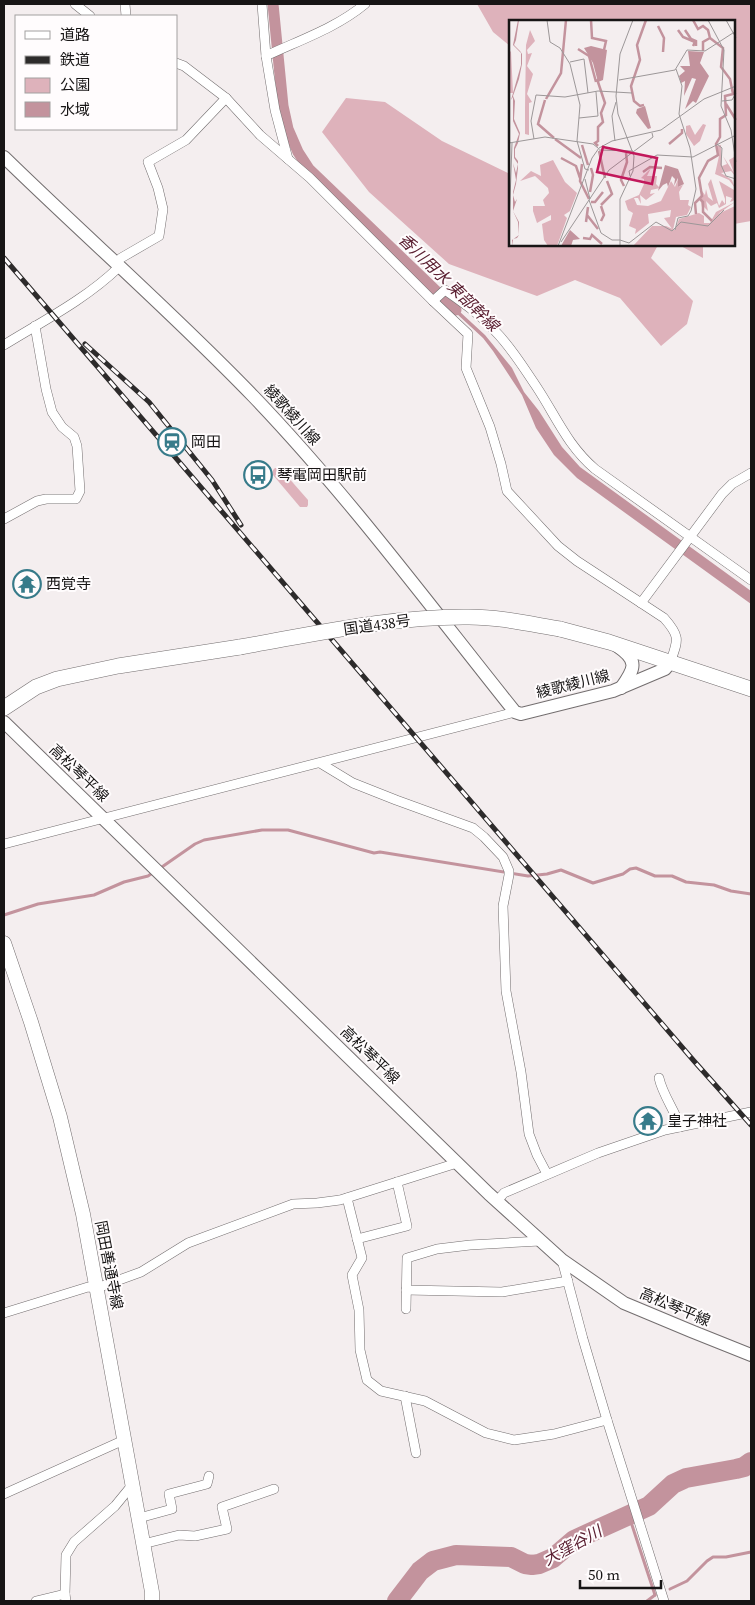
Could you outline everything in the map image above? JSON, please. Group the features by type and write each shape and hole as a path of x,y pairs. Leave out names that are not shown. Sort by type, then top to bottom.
{"highway":[{"name":"国道438号","path":"4,708 36,687 57,679 118,666 420,618 471,617 501,619 560,629 615,644 751,689"}],"main road":[{"name":"綾歌綾川線","path":"4,157 200,343 281,427 344,498 515,712 521,714 620,689 665,669 670,663"},
{"path":"615,644 628,653 633,666 630,675 620,689"},
{"name":"高松琴平線","path":"4,722 457,1163 562,1260 624,1303 751,1355"},
{"name":"岡田善通寺線","path":"4,943 60,1117 83,1214 133,1484 152,1601"}],"street":[{"path":"75,4 89,15"},
{"path":"262,4 266,56 275,110 288,160"},
{"path":"266,56 311,37 354,14 365,4"},
{"path":"178,64 184,66 226,98 260,135 310,178 437,297 468,334 466,368 490,427 507,491 558,546 577,561 664,618 674,630 677,638 670,663"},
{"path":"4,344 83,295 118,265 121,258 159,236 163,209 158,188 148,162 186,140 226,98"},
{"path":"437,297 445,290 460,300 496,331 537,387 574,448 595,469 688,538 751,580"},
{"path":"4,519 37,501 46,499 76,499 80,491 77,446 74,437 62,426 52,412 35,326"},
{"path":"641,603 722,494 732,484 751,472"},
{"path":"4,844 515,712"},
{"path":"320,763 353,783 473,828 503,857 509,873 503,906 506,991 530,1134 537,1155 547,1174"},
{"path":"659,1078 662,1089 677,1117 680,1127"},
{"path":"497,1200 504,1193 598,1153 665,1130 751,1112"},
{"path":"4,1313 88,1287 97,1288 141,1272 188,1243 293,1204 317,1203 347,1198 457,1163"},
{"path":"357,1239 407,1226 397,1182"},
{"path":"347,1198 362,1258 352,1275 359,1310 360,1350 367,1380 381,1391 425,1401 486,1432 514,1440 554,1434 606,1420"},
{"path":"406,1309 407,1258 437,1249 540,1240"},
{"path":"562,1260 606,1420 664,1601"},
{"path":"406,1290 502,1292 568,1281"},
{"path":"404,1396 416,1453"},
{"path":"4,1494 124,1440"},
{"path":"139,1518 172,1509 169,1494 207,1484 208,1476"},
{"path":"36,1601 66,1598 66,1555 74,1542 115,1506 133,1484"},
{"path":"143,1544 179,1535 194,1536 227,1529 222,1507 274,1489"}],"green space":[{"path":"477,4 751,4 751,221 735,224 735,20 509,20 509,45 493,32"},
{"path":"346,98 385,102 442,141 509,174 509,246 657,246 651,258 693,301 687,324 661,346 620,298 575,280 537,296 449,264 369,192 322,132"},
{"path":"681,246 703,246 703,258"},
{"path":"275,468 280,468 308,500 307,507 300,507 273,475"}],"water":[{"path":"446,299 485,335 512,368 524,392 539,411 562,447 580,467 751,591 751,604 577,478 554,455 536,428 522,395 493,351 483,338 444,302"}],"waterway":[{"name":"香川用水 東部幹線","path":"273,4 283,106 288,129 298,152 309,169 456,310"},
{"path":"159,869 195,844 204,840 262,830 288,830 374,853 380,852 528,876 561,870 593,883 636,868 655,876 672,876 686,882 714,885 731,891 751,894"},
{"path":"4,915 38,904 94,895 124,882 148,876 154,872"},
{"name":"大窪谷川","path":"397,1601 420,1571 433,1561 456,1555 511,1557 525,1564 539,1564 553,1558 574,1540 649,1506 673,1484 686,1478 744,1467 751,1462"},
{"path":"629,1516 655,1595"},
{"path":"670,1589 687,1581 713,1557 726,1557 751,1552"},
{"path":"647,1601 655,1595"}],"railway":[{"path":"4,258 751,1125"},
{"path":"85,344 149,402 212,480 241,525"}],"place":[{"name":"岡田","path":"172,442"},
{"name":"琴電岡田駅前","path":"258,475"},
{"name":"西覚寺","path":"27,584"},
{"name":"皇子神社","path":"648,1121"}]}
